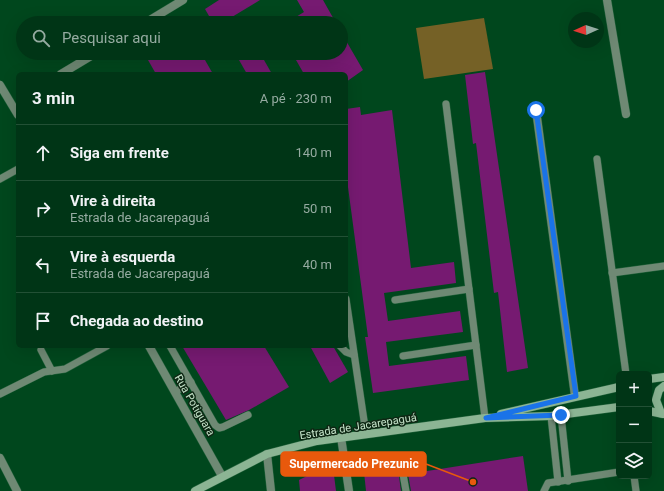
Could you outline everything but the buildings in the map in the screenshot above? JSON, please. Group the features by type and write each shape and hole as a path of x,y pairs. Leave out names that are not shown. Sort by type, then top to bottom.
{"main road":[{"path":"652,379 664,377"},
{"path":"663,416 656,400 659,390 664,386"},
{"name":"Estrada de Jacarepaguá","path":"486,418 616,388"},
{"name":"Estrada de Jacarepaguá","path":"195,491 267,454 317,441 486,418 550,416 616,407"},
{"path":"652,412 663,416"}],"street":[{"path":"157,16 183,0"},
{"path":"607,0 626,114"},
{"path":"64,72 84,60"},
{"path":"0,85 15,102"},
{"path":"536,110 576,396"},
{"name":"Rua Potiguara","path":"150,348 222,476"},
{"path":"341,437 349,491"},
{"path":"267,454 271,491"},
{"path":"0,458 17,491"}],"lane":[{"path":"446,104 486,418"},
{"path":"597,159 626,371"},
{"path":"0,179 16,170"},
{"path":"612,274 664,266"},
{"path":"395,300 469,289"},
{"path":"348,313 366,434"},
{"path":"403,356 476,345"},
{"path":"0,394 44,372 65,369 103,348"},
{"path":"171,348 215,426 219,428 248,415"},
{"path":"342,348 346,352 354,355"},
{"path":"41,350 52,371"},
{"path":"175,392 191,382"},
{"path":"561,415 568,480"},
{"path":"550,416 558,482"},
{"path":"544,491 548,484 616,472"},
{"path":"403,474 406,491"},
{"path":"634,479 636,491"}],"shaded area":[{"path":"484,18 493,69 424,79 416,28"}],"place":[{"name":"Supermercado Prezunic","path":"473,482"}],"route":[{"path":"536,110 576,396 486,418 561,415"}]}
